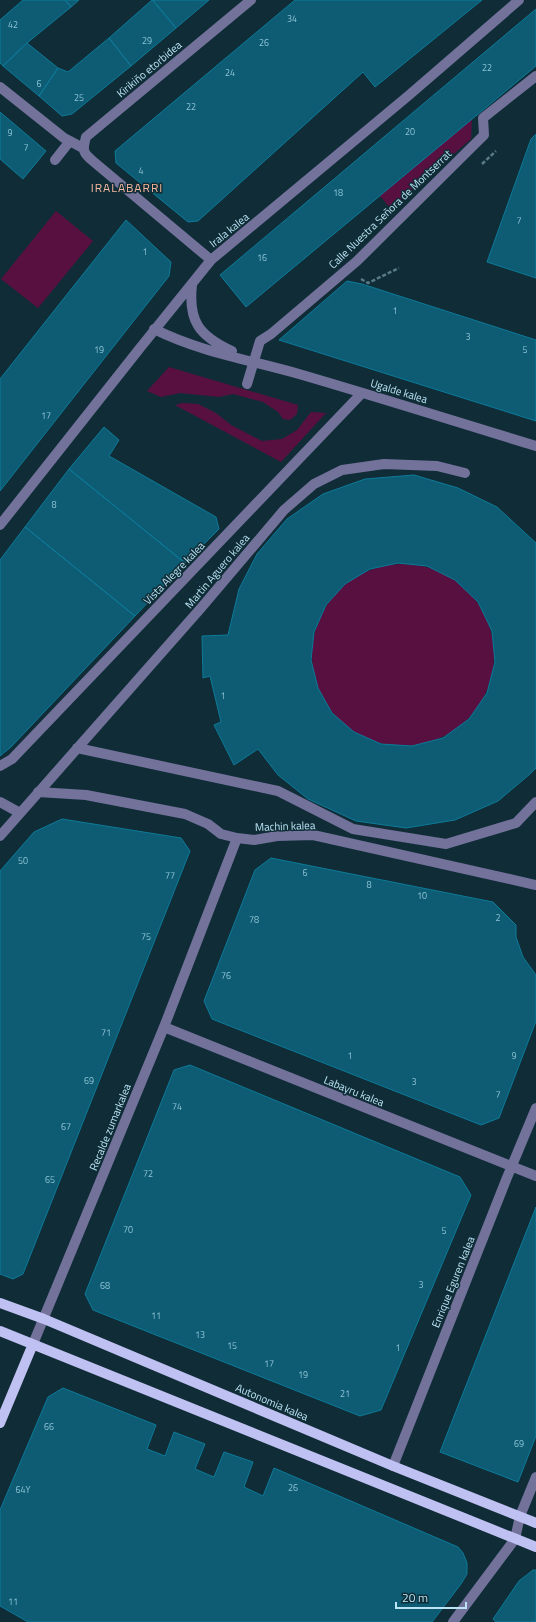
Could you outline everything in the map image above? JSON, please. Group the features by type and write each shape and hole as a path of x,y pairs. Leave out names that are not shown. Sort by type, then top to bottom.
{"main road":[{"name":"Autonomia kalea","path":"0,1303 44,1319 393,1466 536,1523"},
{"path":"0,1331 536,1548"},
{"name":"Recalde zumarkalea","path":"0,1423 33,1344"}],"street":[{"name":"Kirikiño etorbidea","path":"83,148 86,137 251,0"},
{"name":"Irala kalea","path":"0,525 154,329 192,285 211,260 402,101 519,0"},
{"name":"Calle Nuestra Señora de Montserrat","path":"247,384 260,341 271,334 357,261 484,135 483,118 536,76"},
{"path":"0,87 64,138 83,148 86,155 94,162 211,260"},
{"path":"55,160 70,141"},
{"name":"Ugalde kalea","path":"192,285 190,302 193,317 203,333 218,345 254,361"},
{"name":"Ugalde kalea","path":"154,329 195,347 254,361 536,446"},
{"name":"Vista Alegre kalea","path":"0,766 16,756 362,393"},
{"name":"Martin Aguero kalea","path":"0,836 202,608 284,510 314,484 342,470 384,464 437,466 465,473"},
{"path":"77,748 278,791 353,829 446,844 516,823 536,802"},
{"name":"Machin kalea","path":"38,792 86,795 185,814 208,824 221,834 236,838 254,840 276,836 313,835 536,885"},
{"path":"0,802 20,813"},
{"name":"Recalde zumarkalea","path":"33,1344 164,1027 236,838"},
{"name":"Labayru kalea","path":"164,1027 536,1176"},
{"name":"Enrique Eguren kalea","path":"393,1466 536,1108"},
{"path":"453,1622 515,1539 520,1516 536,1477"}],"path":[{"path":"368,283 399,268"}],"shaded area":[{"path":"472,118 471,139 391,209 379,195"},
{"path":"56,211 93,241 38,308 1,279"},
{"path":"169,367 298,405 297,414 290,420 283,419 278,412 263,402 233,394 219,397 180,393 161,397 147,391"},
{"path":"183,403 198,404 216,413 231,425 262,441 282,439 297,430 311,412 326,413 281,462 175,405"},
{"path":"394,564 412,564 438,571 454,579 473,597 479,604 487,620 494,646 494,664 487,690 479,706 461,725 454,731 429,742 412,746 394,746 368,739 352,731 327,706 319,690 314,673 312,664 312,646 319,620 327,604 352,579 368,571 385,566"}],"building":[{"path":"23,0 65,0 71,7 27,43 3,66 0,63 0,20"},
{"path":"65,0 79,0 71,7"},
{"path":"152,0 176,28 131,66 109,38"},
{"path":"153,0 209,0 176,28"},
{"path":"295,0 482,0 375,87 363,72 198,221 188,222 116,163 115,151"},
{"path":"536,9 536,66 246,307 220,275"},
{"path":"109,38 131,66 72,114 62,116 39,96 58,68 68,72"},
{"path":"27,43 58,68 39,96 3,66"},
{"path":"0,112 46,151 23,179 0,159"},
{"path":"536,134 536,278 487,262 531,139"},
{"path":"126,220 171,262 169,276 0,491 0,379"},
{"path":"347,281 362,284 536,340 536,421 279,340"},
{"path":"104,427 119,440 109,456 216,517 219,529 185,563 69,469"},
{"path":"69,469 185,563 135,616 25,527"},
{"path":"414,475 458,488 497,507 536,543 536,768 498,801 455,820 406,828 356,821 308,799 278,775 258,749 234,765 214,725 221,722 210,676 203,678 202,636 228,635 239,589 257,554 287,519 323,494 365,479","holes":["398,563 427,566 455,580 478,602 492,631 495,662 487,693 469,719 443,738 412,746 381,744 354,732 332,713 318,688 311,660 314,632 326,605 345,584 370,569"]},
{"path":"25,527 135,616 11,747 0,756 0,560"},
{"path":"62,819 181,838 190,851 23,1274 13,1279 0,1274 0,871 34,832"},
{"path":"271,858 493,902 516,925 516,937 523,957 536,975 536,1021 499,1118 481,1125 212,1019 204,1001 255,870"},
{"path":"190,1065 460,1177 471,1195 381,1410 360,1416 93,1310 85,1294 174,1070"},
{"path":"536,1207 536,1436 518,1482 440,1452"},
{"path":"63,1388 156,1425 147,1449 165,1456 174,1432 205,1444 195,1469 214,1477 224,1452 253,1462 244,1487 263,1496 274,1468 458,1547 463,1553 467,1563 467,1574 432,1622 28,1622 0,1606 0,1510 48,1397"},
{"path":"533,1570 536,1570 536,1622 496,1622 493,1619 519,1581"}],"district":[{"name":"IRALABARRI","path":"127,187"}]}
